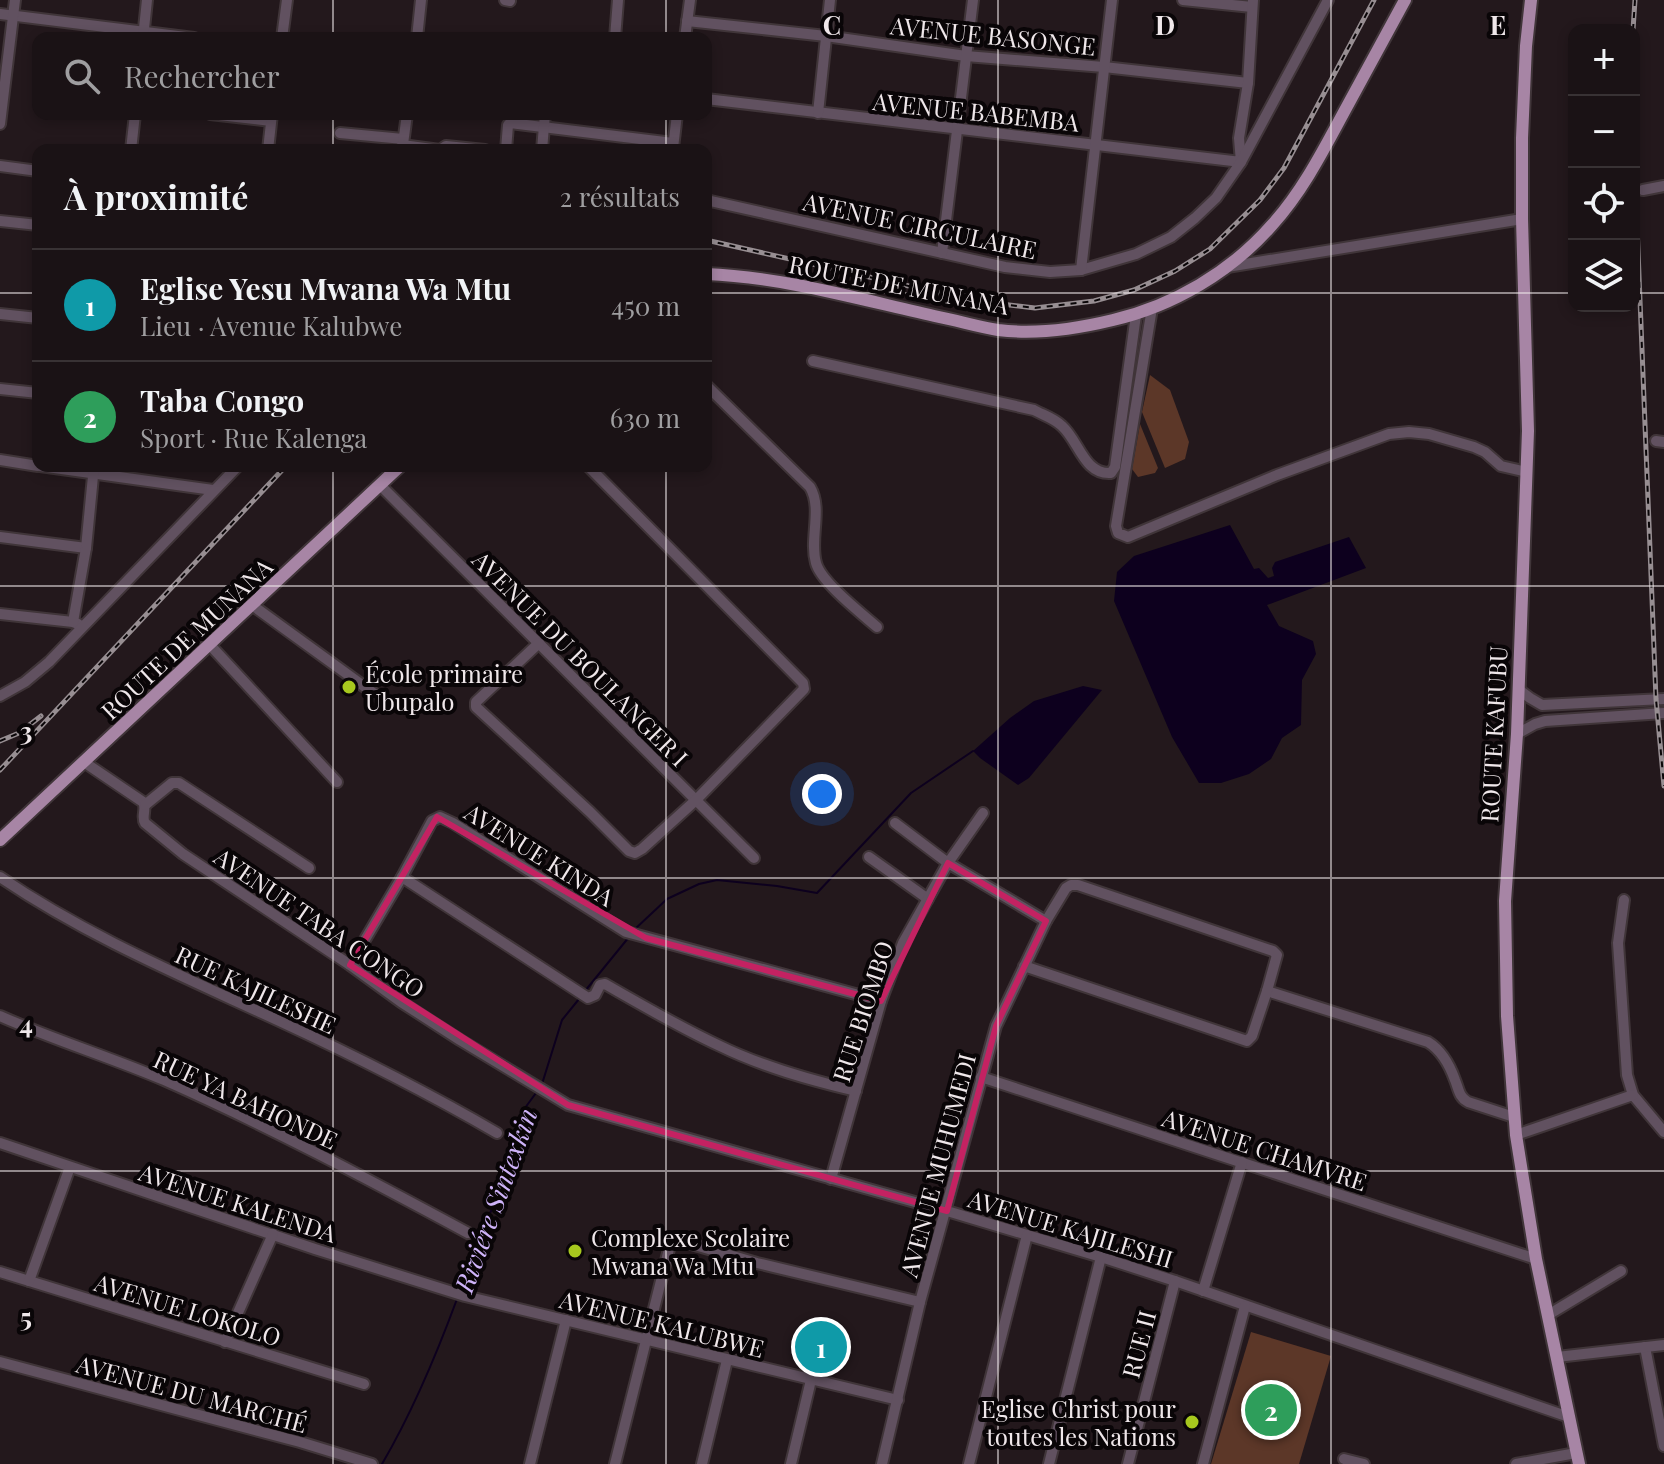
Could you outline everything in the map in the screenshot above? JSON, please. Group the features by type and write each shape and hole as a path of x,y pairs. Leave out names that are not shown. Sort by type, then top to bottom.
{"main road":[{"name":"ROUTE DE MUNANA","path":"712,274 786,283 999,330 1045,331 1087,327 1136,315 1202,284 1270,228 1302,186 1405,0"},
{"name":"ROUTE KAFUBU","path":"1531,0 1522,138 1528,431 1517,734 1505,901 1507,1016 1516,1135 1536,1259 1578,1459"},
{"name":"ROUTE DE MUNANA","path":"0,840 394,472"}],"street":[{"path":"0,124 15,0"},
{"path":"143,32 147,0"},
{"path":"283,32 287,0"},
{"path":"418,32 421,0"},
{"path":"615,32 618,0"},
{"path":"686,32 690,0"},
{"path":"818,113 830,0"},
{"path":"942,253 973,0"},
{"path":"1081,270 1112,0"},
{"path":"1183,0 1252,4 1248,83 1239,138 1241,162"},
{"name":"AVENUE CIRCULAIRE","path":"712,201 1005,267 1050,272 1081,270 1136,254 1171,237 1216,198 1241,162 1328,0"},
{"path":"0,14 122,32"},
{"name":"AVENUE BASONGE","path":"687,21 826,36 966,56 1248,83"},
{"name":"AVENUE BABEMBA","path":"712,100 1241,162"},
{"path":"132,144 134,120"},
{"path":"269,144 271,120"},
{"path":"403,144 406,120"},
{"path":"543,144 545,120"},
{"path":"673,144 676,120"},
{"path":"507,144 509,124 653,144"},
{"path":"340,133 398,144"},
{"path":"0,166 32,170"},
{"path":"1643,190 1664,186"},
{"path":"1225,267 1522,219"},
{"path":"0,221 32,224"},
{"path":"1152,308 1116,526 1118,533 1128,537 1277,475 1389,434 1429,434 1474,447 1501,466 1527,472"},
{"path":"0,314 32,317"},
{"path":"813,361 1034,410 1064,427 1087,463 1102,474 1111,473 1115,467 1136,315"},
{"path":"0,389 32,392"},
{"path":"712,391 810,487 815,496 814,553 818,569 877,627"},
{"path":"0,460 32,465"},
{"path":"78,624 93,472"},
{"path":"105,472 213,490"},
{"path":"0,696 25,682 49,662 78,624 232,472"},
{"path":"539,643 476,702 476,707 629,851 638,852 696,800 803,691 803,683 594,472"},
{"name":"AVENUE DU BOULANGER I","path":"380,485 754,858"},
{"path":"0,537 86,548"},
{"path":"252,605 387,703"},
{"path":"0,614 78,624"},
{"path":"210,645 337,782"},
{"path":"1518,689 1542,705 1664,699"},
{"path":"1517,734 1545,721 1664,713"},
{"name":"AVENUE TABA CONGO","path":"84,762 145,805 144,822 194,862 448,1033 555,1099"},
{"path":"145,805 172,783 179,783 309,868"},
{"name":"RUE BIOMBO","path":"831,1179 881,1001 903,943 948,863 983,813"},
{"name":"AVENUE KINDA","path":"402,877 432,821 440,817 626,932 881,1001"},
{"path":"895,823 948,863 1046,921"},
{"path":"869,857 928,899"},
{"name":"RUE KAJILESHE","path":"0,877 118,947 365,1062 497,1133"},
{"path":"350,965 402,877 588,998 592,998 600,985 605,984 723,1048 815,1081 856,1091"},
{"name":"AVENUE MUHUMEDI","path":"882,1464 920,1302 996,1026 1046,921 1066,888 1078,885 1275,952 1277,957 1267,991"},
{"path":"1624,900 1618,943 1627,1075 1633,1095 1664,1132"},
{"path":"1024,966 1247,1041 1252,1036 1267,991 1428,1042 1436,1047 1448,1065 1462,1099 1514,1117"},
{"name":"RUE YA BAHONDE","path":"0,1016 44,1036 162,1080 338,1163 468,1233"},
{"name":"AVENUE CHAMVRE","path":"981,1077 1536,1259"},
{"path":"1516,1135 1633,1095"},
{"name":"AVENUE KAJILESHI","path":"555,1099 1101,1257 1569,1417"},
{"name":"AVENUE KALENDA","path":"0,1143 465,1296"},
{"path":"1203,1291 1242,1162"},
{"path":"29,1281 70,1167"},
{"path":"225,1342 273,1234"},
{"path":"969,1464 1027,1235"},
{"path":"615,1464 673,1241 920,1302"},
{"path":"1049,1464 1101,1257"},
{"path":"1548,1315 1621,1271"},
{"name":"AVENUE LOKOLO","path":"0,1272 364,1384"},
{"name":"RUE II","path":"1128,1464 1175,1281"},
{"name":"AVENUE KALUBWE","path":"465,1296 898,1400"},
{"path":"1203,1464 1245,1306"},
{"path":"530,1464 566,1320"},
{"path":"1557,1357 1664,1345"},
{"path":"1645,1347 1664,1446"},
{"path":"702,1464 727,1360"},
{"name":"AVENUE DU MARCHÉ","path":"0,1362 372,1464"},
{"path":"791,1464 811,1380"},
{"path":"1344,1459 1364,1464"},
{"path":"1516,1464 1578,1459"}],"highlighted area":[{"path":"437,817 646,938 881,1001 948,863 1046,921 996,1026 947,1211 568,1105 350,965"}],"shaded area":[{"path":"1150,375 1170,390 1189,442 1185,459 1165,468 1142,412"},
{"path":"1140,424 1158,468 1155,473 1138,477 1132,469"},
{"path":"1230,525 1254,569 1259,568 1268,578 1274,576 1272,568 1275,562 1349,537 1366,568 1267,605 1279,626 1313,641 1316,654 1302,680 1301,725 1282,738 1271,759 1249,774 1221,783 1199,783 1172,737 1114,601 1117,572 1134,556"},
{"path":"1083,686 1102,690 1029,778 1018,785 973,751 1034,701"},
{"path":"1251,1332 1331,1356 1299,1464 1211,1464"}],"waterway":[{"name":"Riviére Sintexkin","path":"635,929 667,899 699,884 717,880 817,893 911,793 973,751"},
{"name":"Riviére Sintexkin","path":"585,991 629,937"},
{"name":"Riviére Sintexkin","path":"542,1084 562,1020 579,999"},
{"name":"Riviére Sintexkin","path":"460,1289 490,1213 505,1185 504,1163 522,1112 536,1093"},
{"name":"Riviére Sintexkin","path":"382,1464 423,1383 457,1299"}],"railway":[{"path":"712,241 975,301 1035,308 1094,301 1134,290 1175,271 1210,249 1260,200 1284,168 1374,0"},
{"path":"1633,24 1635,0"},
{"path":"1635,168 1656,699 1664,786"},
{"path":"0,770 280,472"},
{"path":"0,741 19,733 41,716"}],"place":[{"name":"École primaire Ubupalo","path":"349,687"},
{"name":"Complexe Scolaire Mwana Wa Mtu","path":"575,1251"},
{"name":"Eglise Yesu Mwana Wa Mtu","path":"821,1347"},
{"name":"Taba Congo","path":"1271,1410"},
{"name":"Eglise Christ pour toutes les Nations","path":"1192,1422"}]}
